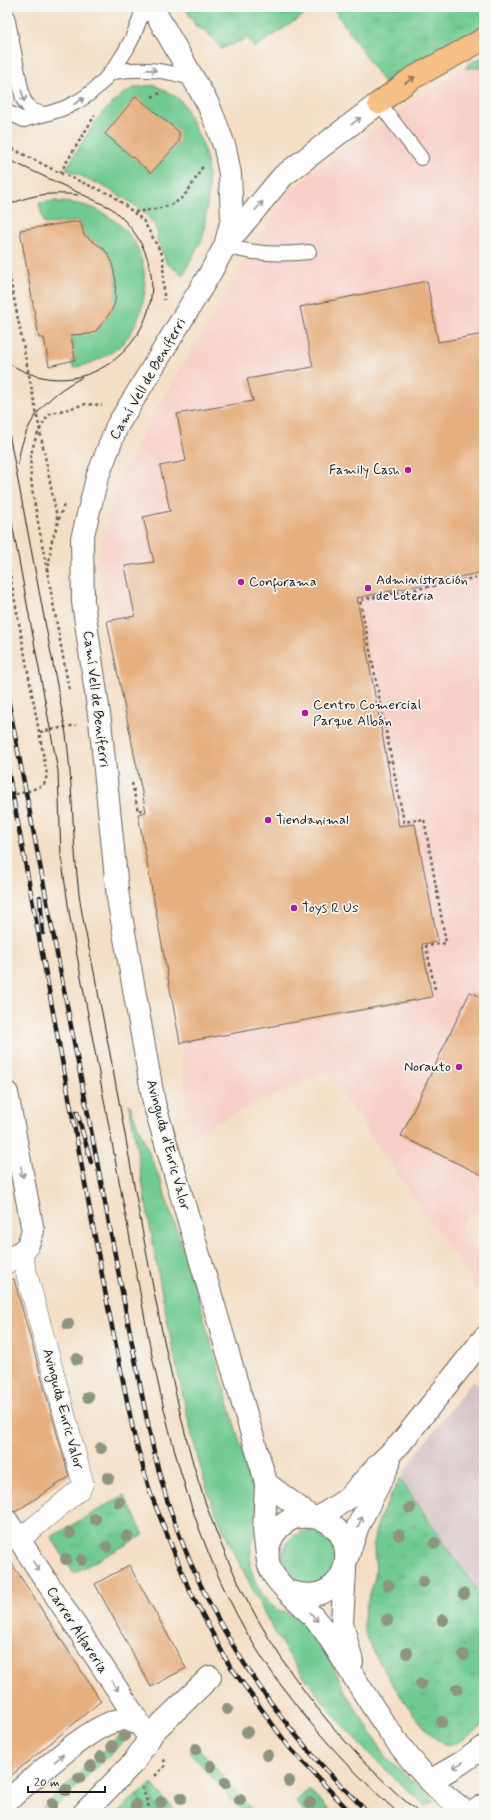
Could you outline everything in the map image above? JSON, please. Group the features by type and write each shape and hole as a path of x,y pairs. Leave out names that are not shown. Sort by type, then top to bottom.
{"highway":[{"path":"379,103 411,79 484,40"}],"street":[{"name":"Camí Vell de Beniferri","path":"108,799 100,721 83,602 82,539 97,478 117,426 209,276 225,246 232,219 232,200 228,161 215,121 196,80 152,7"},
{"path":"225,246 283,176 379,103"},
{"name":"Avinguda d'Enric Valor","path":"108,799 118,898 154,1103 266,1483 264,1530 267,1555"},
{"name":"Avinguda Enric Valor","path":"7,1093 33,1231 30,1242 14,1258 83,1483 80,1489 19,1540"},
{"path":"467,1813 430,1781 382,1722 359,1684 314,1617 276,1580 269,1568 267,1555 270,1541 277,1530 286,1522 297,1517 314,1517 347,1499 380,1463 400,1444 484,1338"},
{"path":"286,1590 299,1595 310,1596 321,1593 336,1584 346,1564 361,1519 400,1444"},
{"path":"266,1483 314,1517 333,1526 341,1535 346,1546 342,1623 359,1684"},
{"name":"Carrer Alfareria","path":"7,1521 149,1729"},
{"path":"84,1813 134,1762 149,1729 210,1677"},
{"path":"7,1801 87,1735 108,1724 121,1720 149,1729"},
{"path":"430,1781 461,1764 484,1747"},
{"path":"472,1813 484,1805"}],"lane":[{"path":"7,112 24,120 73,105 85,97 113,72 131,38 143,7"},
{"path":"7,16 23,99 31,110 43,114"},
{"path":"113,72 128,70 170,72 196,80"},
{"path":"379,103 421,158"},
{"path":"225,246 251,253 286,255 309,252"}],"path":[{"path":"60,173 99,109"},
{"path":"7,146 60,173 112,195 143,220 163,256 165,290 163,305"},
{"path":"134,212 175,204 185,196 207,161"},
{"path":"7,263 60,532"},
{"path":"70,694 30,470 32,447 39,429 49,414 86,404 110,405"},
{"path":"48,572 51,544 57,521 64,503"},
{"path":"7,558 47,775 44,785 26,792 7,796"},
{"path":"435,989 426,946 446,943 424,819 404,822 360,600 484,576"},
{"path":"74,717 75,725"},
{"path":"75,725 78,717"},
{"path":"40,732 75,725"},
{"path":"387,762 392,760"},
{"path":"138,811 146,809"},
{"path":"149,1729 165,1761 165,1766 162,1771"},
{"path":"139,1782 151,1813"}],"shaded area":[{"name":"Centro Comercial Parque Albán","path":"465,68 484,68 484,1206 459,1225 484,1262 484,1299 326,1071 191,1135 180,1043 138,814 147,812 96,559 117,486 145,426 290,190 411,103"},
{"path":"473,1380 484,1388 484,1600 400,1479 415,1456"}],"green space":[{"path":"185,7 316,7 254,48 248,38 221,49 206,31 196,27"},
{"path":"332,7 484,7 484,29 387,87"},
{"path":"484,57 484,68 465,68 472,62"},
{"path":"155,85 175,96 183,103 202,143 207,161 209,188 203,238 183,275 166,263 165,257 157,240 157,231 142,211 117,194 66,169 95,122 103,112 124,93 136,87"},
{"path":"55,201 80,204 98,210 117,222 134,241 144,271 145,287 143,303 131,332 122,344 111,353 93,362 73,368 72,361 75,360 71,335 86,334 97,330 107,318 116,292 115,273 109,256 97,243 84,235 80,221 44,224 39,203"},
{"path":"129,1104 161,1182 195,1287 255,1495 258,1524 251,1547 250,1566 256,1584 267,1601 276,1609 304,1619 328,1651 332,1664 346,1693 388,1760 435,1801 426,1806 387,1771 351,1734 317,1694 302,1673 281,1643 265,1614 232,1548 211,1501 197,1457 180,1383 159,1279"},
{"path":"400,1479 484,1600 484,1724 461,1741 450,1744 445,1744 436,1739 411,1711 386,1674 368,1640 364,1629 363,1622 365,1609 375,1576 375,1533 384,1509"},
{"path":"124,1495 144,1535 74,1573 51,1537"},
{"path":"309,1531 319,1533 328,1539 334,1548 336,1558 334,1568 328,1577 319,1583 309,1585 299,1583 290,1577 284,1568 282,1558 284,1548 290,1539 299,1533"},
{"path":"128,1730 131,1733 130,1736 49,1813 37,1813 124,1731"},
{"path":"196,1745 255,1813 243,1813 189,1751"},
{"path":"152,1784 177,1813 118,1813 134,1797"},
{"path":"152,1784 177,1813 158,1813 150,1791"},
{"path":"309,1789 332,1813 305,1813 296,1801"},
{"path":"137,1794 145,1813 118,1813"}],"building":[{"path":"136,96 179,132 179,142 151,173 105,134"},
{"path":"80,221 84,235 104,249 111,259 116,281 115,302 112,310 97,330 90,334 71,335 75,360 49,366 44,338 39,338 20,230"},
{"path":"427,281 438,342 484,334 484,572 357,598 399,826 415,824 438,942 422,944 432,997 180,1043 138,814 146,812 107,621 135,616 125,566 154,562 143,517 170,511 160,466 186,461 177,414 253,401 247,379 313,367 300,307"},
{"name":"Norauto","path":"470,992 484,998 484,1176 401,1136"},
{"path":"14,1279 69,1477 15,1512 7,1509 7,1280"},
{"path":"7,1556 101,1701 7,1779"},
{"path":"129,1565 186,1668 151,1687 95,1584"}],"tram line":[{"path":"7,159 111,208 140,241 151,276 148,310 133,340 109,364 78,377 43,377 7,362"},
{"path":"7,206 33,196 51,194 78,195"},
{"path":"18,465 20,450 30,424 46,403 57,393 81,378"},
{"path":"7,423 65,727 70,767 79,896 159,1318 188,1445 198,1480 226,1556 246,1598 294,1677 322,1714 352,1749 384,1782 419,1813"},
{"path":"7,496 58,771 61,856 70,918 150,1346 164,1411 182,1475 215,1569 245,1630 263,1659 303,1714 349,1766 398,1813"}],"railway":[{"path":"7,694 142,1395 166,1498 198,1579 232,1643 251,1673 271,1703 316,1759 368,1813"},
{"path":"7,765 108,1307 134,1435 150,1492 188,1587 228,1663 289,1747 351,1813"},
{"path":"40,897 43,933"},
{"path":"77,1112 91,1162"}],"place":[{"name":"Family Cash","path":"408,470"},
{"name":"Conforama","path":"241,582"},
{"name":"Administración de Loteria","path":"368,588"},
{"name":"Centro Comercial Parque Albán","path":"305,713"},
{"name":"Tiendanimal","path":"268,820"},
{"name":"Toys R Us","path":"294,908"},
{"name":"Norauto","path":"459,1067"}]}
